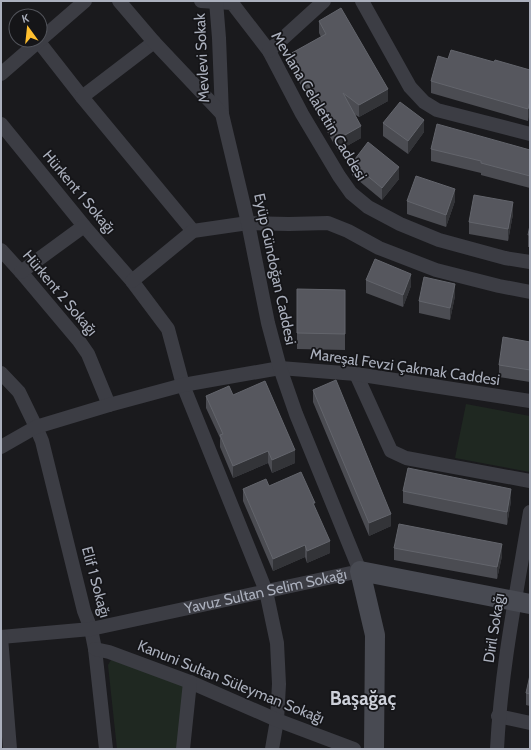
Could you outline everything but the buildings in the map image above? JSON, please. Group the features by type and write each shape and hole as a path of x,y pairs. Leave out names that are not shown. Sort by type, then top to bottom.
{"street":[{"path":"48,34 85,1"},
{"name":"Eyüp Gündoğan Caddesi","path":"119,1 154,42 222,114 248,223 268,323 280,368 296,414 360,571"},
{"name":"Mevlana Celalettin Caddesi","path":"201,1 232,3 269,51 302,114 339,176 351,193 368,207 400,224 439,240 505,258 530,262"},
{"name":"Mevlevi Sokak","path":"216,1 222,114"},
{"path":"269,51 324,1"},
{"path":"362,1 410,87 424,102 436,110 530,134"},
{"path":"82,97 154,42"},
{"path":"1,74 32,48"},
{"path":"44,48 82,97 193,231"},
{"name":"Hürkent 1 Sokağı","path":"1,124 84,226 132,280 168,329 183,385 266,591 277,643 279,684 277,720 272,749"},
{"path":"132,280 193,231 248,223 328,223 348,231 379,248 436,270 499,286 530,292"},
{"path":"21,272 84,226"},
{"name":"Hürkent 2 Sokağı","path":"2,253 21,272 80,341 88,354 109,404"},
{"name":"Mareşal Fevzi Çakmak Caddesi","path":"1,447 36,426 109,404 183,385 280,368 356,374 530,401"},
{"name":"Elif 1 Sokağı","path":"1,373 19,392 36,426 44,448 84,611 91,629 95,649 106,749"},
{"path":"356,374 392,452 406,458 530,481"},
{"name":"Diril Sokağı","path":"497,749 498,716 522,603 530,512"},
{"path":"360,571 376,635 374,749"},
{"name":"Yavuz Sultan Selim Sokağı","path":"1,637 91,629 360,571 522,603"},
{"path":"1,637 4,726 10,749"},
{"name":"Kanuni Sultan Süleyman Sokağı","path":"95,649 108,652 190,682 277,720 354,749"},
{"path":"183,749 190,682"},
{"path":"498,716 530,723"}],"shaded area":[{"path":"466,404 530,416 530,472 455,458"},
{"path":"111,660 181,682 186,692 179,749 117,749 108,665"}],"district":[{"name":"Başağaç","path":"363,698"}]}
